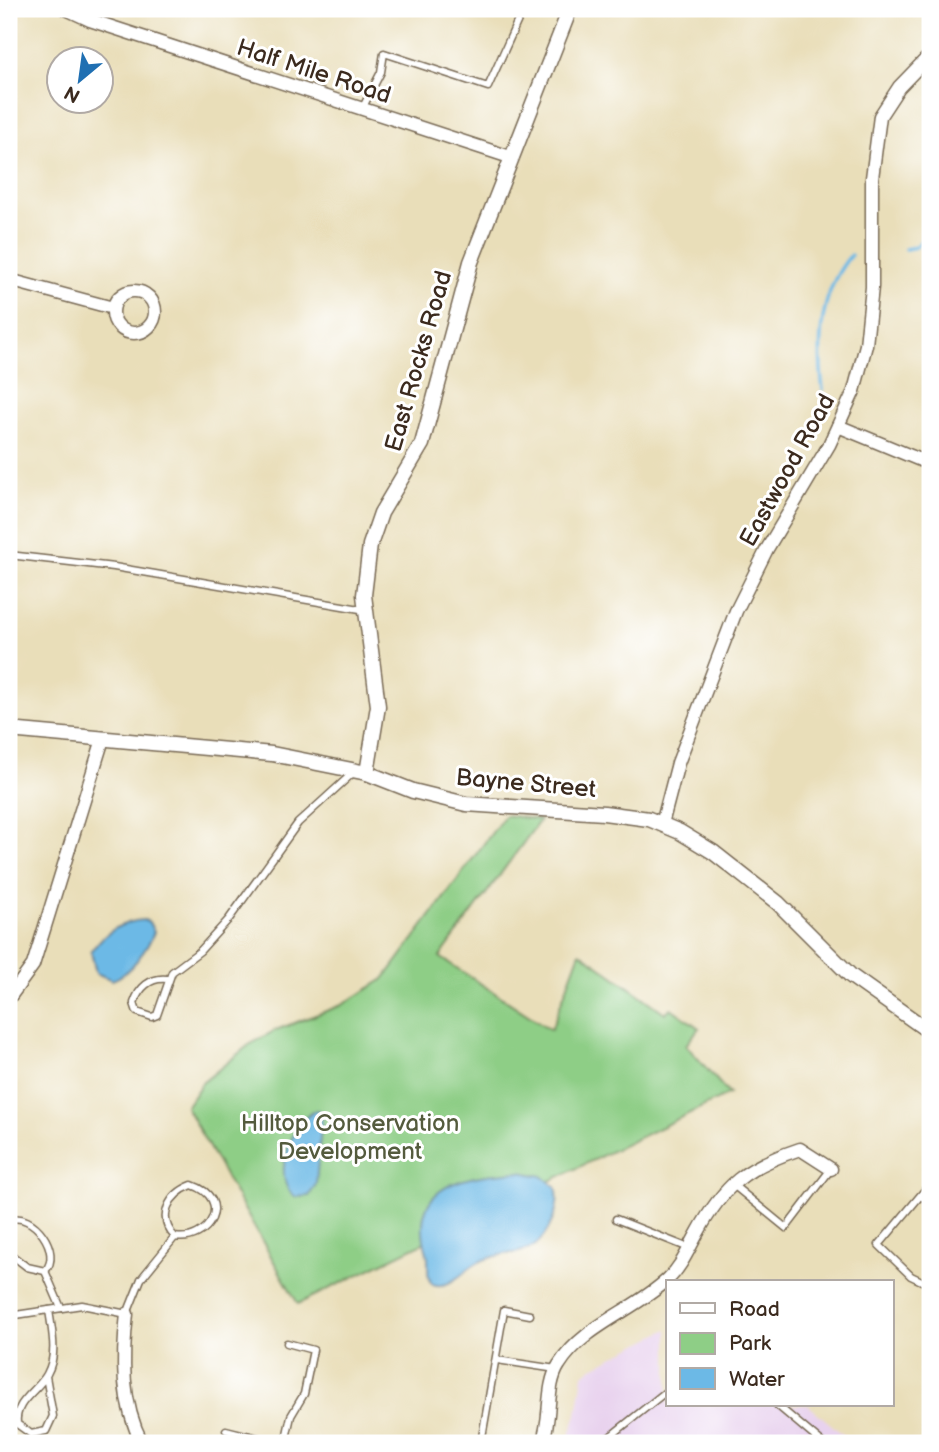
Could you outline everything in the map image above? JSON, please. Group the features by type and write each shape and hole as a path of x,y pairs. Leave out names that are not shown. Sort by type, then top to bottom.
{"street":[{"name":"Half Mile Road","path":"66,9 90,20 510,157"},
{"name":"East Rocks Road","path":"361,772 378,706 366,610 366,561 370,545 381,513 422,444 471,262 570,9"},
{"name":"Eastwood Road","path":"662,824 678,763 736,611 767,549 838,426 854,390 866,345 872,287 872,178 880,116 899,87 930,55"},
{"path":"9,280 113,308"},
{"path":"838,426 930,464"},
{"name":"Bayne Street","path":"9,730 272,754 361,772 413,791 466,804 619,814 662,824 697,841 766,893 850,976 930,1032"},
{"path":"9,998 33,965 103,739"},
{"path":"667,1280 689,1248 713,1204 731,1183 764,1162 800,1149 831,1168"},
{"path":"541,1443 556,1368 573,1348 596,1329 644,1299 666,1281"},
{"path":"127,1314 123,1367 125,1386 142,1443"}],"lane":[{"path":"362,109 380,72 384,53 488,87 523,9"},
{"path":"9,555 114,567 366,610"},
{"path":"167,979 150,981 142,987 134,1003 137,1012 152,1017 157,1014 167,979 184,960 200,951 229,919 298,823 361,772"},
{"path":"731,1183 786,1228 831,1168"},
{"path":"930,1184 879,1245 911,1276 930,1285"},
{"path":"192,1185 204,1189 212,1197 216,1208 213,1218 197,1235 186,1239 175,1237 166,1228 165,1218 173,1196 192,1185"},
{"path":"921,1196 930,1202"},
{"path":"9,1220 25,1219 42,1235 51,1257 50,1266 45,1271"},
{"path":"616,1219 689,1248"},
{"path":"9,1316 82,1306 127,1314 141,1279 175,1237"},
{"path":"9,1253 27,1267 45,1271"},
{"path":"45,1271 61,1308"},
{"path":"46,1376 53,1416 46,1431 31,1434 17,1424 16,1417 32,1390 46,1376 54,1351 49,1310"},
{"path":"481,1443 505,1310 530,1315"},
{"path":"285,1443 291,1416 304,1394 313,1350 287,1343"},
{"path":"497,1360 556,1368"},
{"path":"603,1443 666,1392"},
{"path":"778,1406 822,1443"},
{"path":"226,1430 278,1443"}],"shaded area":[{"path":"666,1330 666,1406 809,1406 853,1443 567,1443 577,1414 583,1375 591,1368"}],"green space":[{"name":"Hilltop Conservation Development","path":"505,815 540,820 440,957 551,1030 580,952 665,1013 671,1008 699,1028 686,1045 729,1094 298,1304 186,1107 202,1083 249,1045 276,1030 342,1005 384,979"}],"water":[{"path":"144,920 149,922 154,932 143,953 131,967 112,980 96,973 91,952 101,940 120,926"},
{"path":"316,1110 322,1115 316,1184 309,1196 296,1197 288,1189 284,1178 284,1165 292,1138 307,1116"},
{"path":"520,1172 542,1176 556,1187 556,1207 546,1233 530,1248 491,1257 473,1265 451,1282 432,1284 423,1230 425,1211 433,1197 462,1180"}],"waterway":[{"path":"905,249 916,247 930,230"},
{"path":"823,390 820,355 823,319 833,285 851,255"}]}
